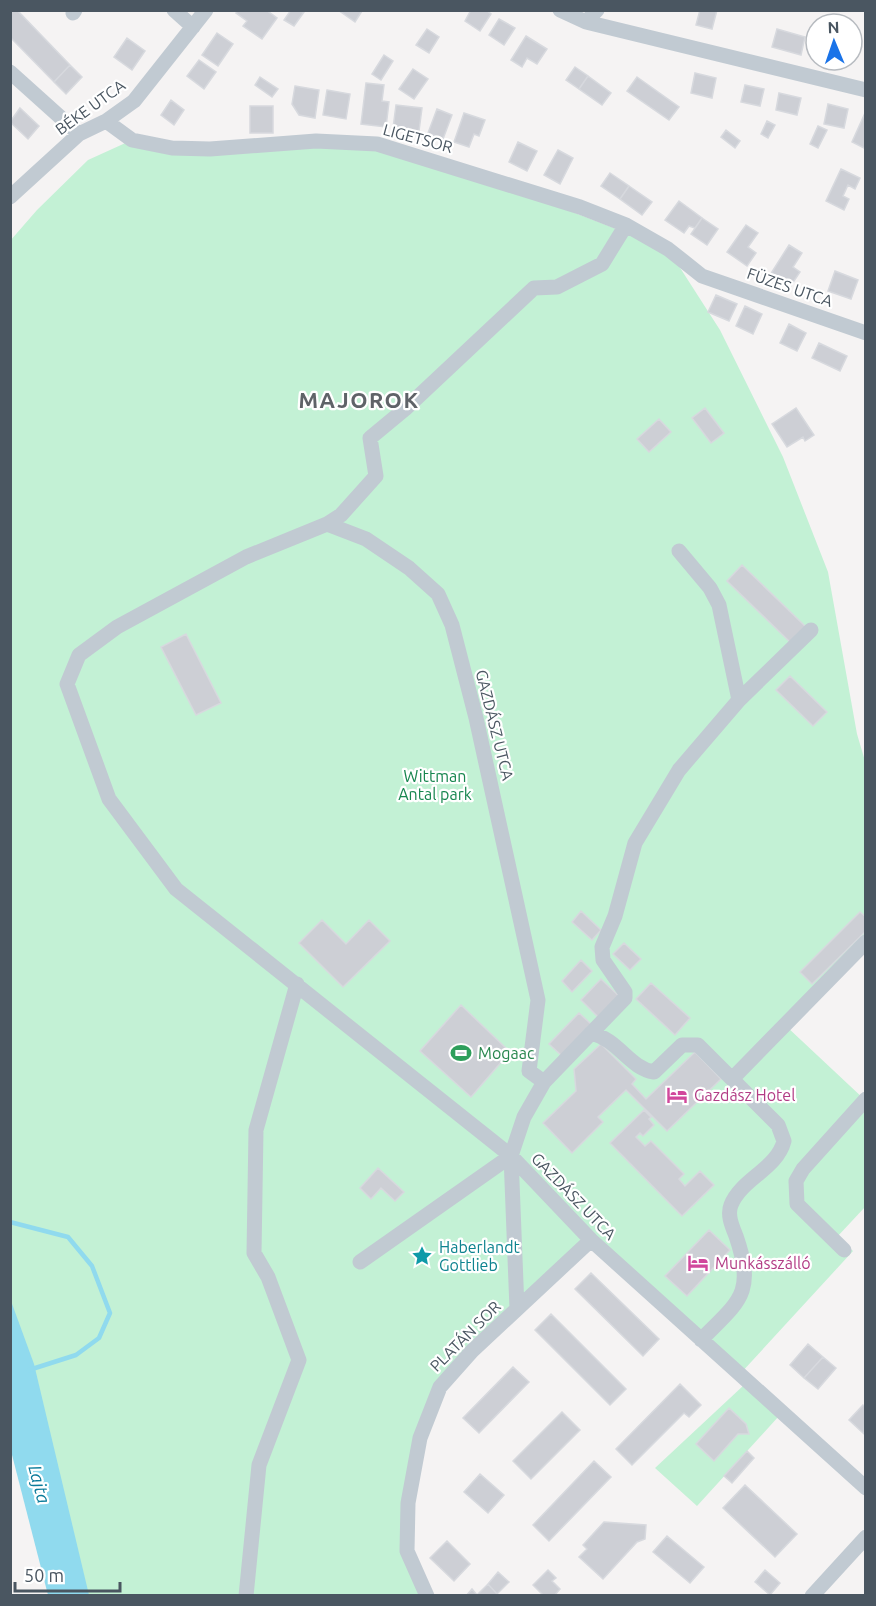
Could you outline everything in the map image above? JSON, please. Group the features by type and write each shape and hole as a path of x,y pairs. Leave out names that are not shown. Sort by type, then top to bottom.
{"street":[{"path":"174,10 193,27"},
{"name":"BÉKE UTCA","path":"10,197 79,134 106,121 134,101 206,10"},
{"path":"560,10 591,16 866,90"},
{"path":"10,72 79,134"},
{"name":"LIGETSOR","path":"106,121 132,140 172,148 210,149 316,141 377,144 547,196 626,225 668,249 702,276"},
{"path":"517,1309 511,1156 176,889 109,799 67,684 79,655 117,627 246,557 327,524 341,515 376,476 370,438 405,409 534,288 558,287 602,264 626,225"},
{"name":"FÜZES UTCA","path":"702,276 866,333"},
{"name":"GAZDÁSZ UTCA","path":"327,524 366,538 409,568 438,594 452,625 478,729 538,1000 530,1071 544,1082 524,1117 511,1156 591,1240 866,1488"},
{"path":"678,551 710,588 719,605 739,700"},
{"path":"544,1082 625,998 625,993 603,960 602,947 615,916 635,843 679,770 739,700 811,630"},
{"path":"732,1079 866,942"},
{"path":"246,1596 259,1465 299,1360 268,1277 254,1253 256,1130 297,984"},
{"path":"591,1033 606,1036 643,1070 654,1072 682,1046 698,1045 778,1125 784,1141 776,1157 734,1199 730,1216 742,1255 745,1286 737,1304 701,1340"},
{"path":"844,1250 797,1204 796,1181 803,1168 866,1099"},
{"path":"360,1262 511,1156"},
{"name":"PLATÁN SOR","path":"427,1596 406,1551 408,1503 420,1438 440,1387 472,1351 591,1240"},
{"path":"812,1596 866,1536"}],"green space":[{"name":"Wittman Antal park","path":"132,140 172,148 377,144 459,168 668,249 720,330 783,457 828,572 857,734 865,761 865,942 786,1026 865,1100 865,1207 837,1237 853,1251 740,1374 591,1241 440,1387 420,1438 407,1551 430,1595 62,1595 10,1387 10,241 37,210 88,160"},
{"path":"744,1385 779,1416 697,1506 655,1468"}],"water":[{"name":"Lajta","path":"11,1301 34,1364 89,1595 48,1595 11,1451"}],"building":[{"path":"10,10 17,10 70,65 54,82 10,37"},
{"path":"238,10 266,10 277,18 262,39 243,26 247,21 236,13"},
{"path":"291,10 304,12 294,26 284,20"},
{"path":"338,10 362,10 362,11 355,22"},
{"path":"471,10 486,10 491,14 480,31 465,21"},
{"path":"700,10 717,10 712,29 696,25"},
{"path":"499,19 515,28 504,45 489,35"},
{"path":"427,29 439,37 429,53 416,45"},
{"path":"777,29 804,37 801,55 772,47"},
{"path":"217,33 233,44 218,66 202,55"},
{"path":"526,36 547,49 537,64 527,58 522,67 511,60"},
{"path":"127,38 145,51 132,70 114,57"},
{"path":"384,55 393,61 381,80 372,74"},
{"path":"199,60 216,72 204,89 187,76"},
{"path":"70,65 82,77 66,94 54,82"},
{"path":"575,67 588,76 579,89 566,80"},
{"path":"413,69 428,79 414,99 399,89"},
{"path":"695,73 716,78 712,98 691,93"},
{"path":"588,76 611,93 602,105 579,89"},
{"path":"260,77 278,89 272,97 255,85"},
{"path":"637,77 679,107 669,120 627,91"},
{"path":"366,83 384,85 382,101 389,102 386,127 361,124"},
{"path":"745,85 764,89 760,106 741,102"},
{"path":"295,86 319,90 315,118 299,115 292,104"},
{"path":"327,90 350,94 346,119 323,115"},
{"path":"779,93 801,98 797,115 776,110"},
{"path":"171,100 184,110 174,125 161,115"},
{"path":"828,104 848,109 844,128 824,124"},
{"path":"396,105 422,108 419,131 393,128"},
{"path":"250,106 273,106 273,133 250,133"},
{"path":"20,108 39,126 28,139 10,122"},
{"path":"437,109 452,115 443,139 428,133"},
{"path":"464,113 485,120 479,136 474,134 469,147 454,142"},
{"path":"866,113 866,149 852,142"},
{"path":"767,121 775,125 768,138 761,134"},
{"path":"818,126 827,130 818,148 810,144"},
{"path":"726,130 740,141 735,148 721,137"},
{"path":"518,142 537,151 527,171 509,162"},
{"path":"558,150 573,158 560,184 544,175"},
{"path":"841,169 860,178 855,189 848,185 843,196 849,199 844,210 826,201"},
{"path":"610,173 629,186 620,199 601,186"},
{"path":"629,186 652,202 642,215 620,199"},
{"path":"679,201 702,218 695,228 689,226 684,233 665,220"},
{"path":"702,218 718,229 707,245 691,234"},
{"path":"746,225 758,233 748,247 756,253 747,266 727,252"},
{"path":"789,245 802,253 793,267 800,272 790,287 770,275"},
{"path":"835,271 858,280 851,299 828,291"},
{"path":"716,295 737,304 729,321 708,312"},
{"path":"745,306 762,314 753,334 736,326"},
{"path":"789,324 806,333 797,351 780,343"},
{"path":"819,343 847,356 840,371 812,358"},
{"path":"705,408 724,433 711,443 692,418"},
{"path":"796,408 814,435 805,441 803,437 787,447 772,424"},
{"path":"659,419 671,432 649,452 637,439"},
{"path":"742,565 806,627 791,643 727,581"},
{"path":"186,634 221,703 196,715 161,647"},
{"path":"790,676 827,712 813,726 776,690"},
{"path":"581,911 601,930 592,940 572,922"},
{"path":"860,912 866,917 866,931 812,984 800,972"},
{"path":"322,920 346,944 369,920 390,941 343,987 299,943"},
{"path":"624,943 641,959 630,970 613,954"},
{"path":"581,960 592,971 572,992 562,981"},
{"path":"601,979 620,997 600,1019 581,1000"},
{"path":"651,983 690,1018 675,1035 636,999"},
{"path":"461,1005 510,1052 471,1097 420,1051"},
{"path":"579,1013 591,1024 562,1056 549,1044"},
{"name":"Gazdász Hotel","path":"601,1044 636,1079 632,1084 646,1099 695,1052 721,1079 667,1131 626,1090 598,1117 603,1122 572,1153 543,1123 576,1091 574,1069"},
{"path":"644,1110 651,1117 649,1119 654,1125 643,1136 640,1133 636,1137 645,1146 651,1141 684,1174 679,1179 685,1186 700,1171 714,1185 682,1216 610,1143"},
{"path":"378,1168 404,1192 395,1201 381,1188 371,1199 360,1188"},
{"name":"Munkásszálló","path":"709,1230 730,1250 687,1296 665,1276"},
{"path":"591,1273 659,1339 643,1356 575,1289"},
{"path":"551,1314 626,1389 610,1405 535,1330"},
{"path":"808,1344 823,1357 804,1378 790,1365"},
{"path":"823,1357 836,1368 818,1389 804,1378"},
{"path":"513,1367 529,1382 479,1433 463,1418"},
{"path":"680,1384 701,1405 689,1417 684,1413 632,1465 616,1449"},
{"path":"863,1405 866,1407 864,1434 849,1420"},
{"path":"729,1408 746,1424 749,1434 738,1434 714,1461 696,1444"},
{"path":"562,1412 580,1430 531,1479 513,1461"},
{"path":"747,1451 754,1458 732,1483 724,1476"},
{"path":"594,1461 611,1477 549,1541 533,1525"},
{"path":"480,1474 504,1495 488,1513 464,1492"},
{"path":"745,1485 797,1534 775,1557 723,1508"},
{"path":"604,1522 646,1525 645,1539 637,1542 603,1579 579,1557 587,1549 583,1545"},
{"path":"667,1536 704,1567 690,1583 653,1552"},
{"path":"447,1541 470,1564 454,1581 430,1558"},
{"path":"548,1570 556,1578 552,1581 560,1589 554,1596 544,1596 533,1585"},
{"path":"765,1570 780,1583 770,1595 755,1582"},
{"path":"498,1572 509,1582 497,1594 488,1584"},
{"path":"488,1584 497,1594 495,1596 466,1596 472,1589 477,1595"}],"waterway":[{"path":"10,1222 68,1237 92,1266 110,1313 99,1338 76,1355 29,1370"}],"place":[{"name":"Mogaac","path":"461,1053"},
{"name":"Gazdász Hotel","path":"677,1095"},
{"name":"Haberlandt Gottlieb","path":"422,1256"},
{"name":"Munkásszálló","path":"698,1263"}],"district":[{"name":"MAJOROK","path":"359,399"}]}
